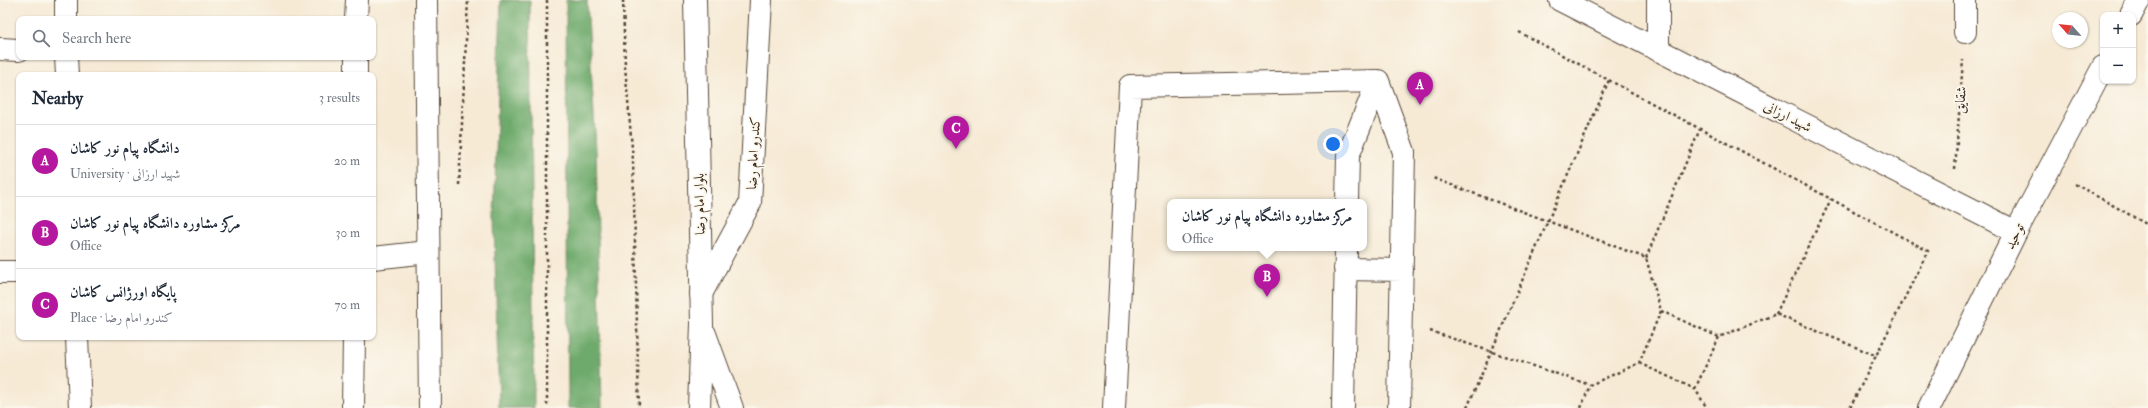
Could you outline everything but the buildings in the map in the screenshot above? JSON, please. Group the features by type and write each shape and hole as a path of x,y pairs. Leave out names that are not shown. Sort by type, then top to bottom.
{"street":[{"path":"66,0 66,16"},
{"path":"356,0 356,16"},
{"path":"426,0 430,408"},
{"path":"684,0 696,98"},
{"name":"بلوار امام رضا","path":"695,0 702,324 699,408"},
{"name":"کندرو امام رضا","path":"701,294 750,203 761,0"},
{"name":"شهید ارزانی","path":"1560,0 2016,232"},
{"path":"1658,0 1658,50"},
{"path":"1965,0 1965,32"},
{"path":"2133,12 2139,0"},
{"path":"0,49 16,50"},
{"path":"66,60 67,72"},
{"path":"356,60 356,72"},
{"name":"توحید","path":"1929,408 2016,232 2100,73"},
{"path":"1378,81 1404,152 1399,408"},
{"path":"1347,199 1348,156 1378,81"},
{"path":"1114,408 1130,86 1378,81"},
{"path":"1343,408 1346,251"},
{"path":"376,258 428,252"},
{"path":"1346,269 1402,270"},
{"path":"0,272 16,272"},
{"path":"702,324 732,408"},
{"path":"77,340 80,408"},
{"path":"353,408 354,340"}],"path":[{"path":"459,188 468,0"},
{"path":"547,0 548,408"},
{"path":"623,0 625,66 633,160 639,408"},
{"path":"1519,32 1928,251 1850,408"},
{"name":"شقایق","path":"1952,199 1965,32"},
{"path":"1467,408 1490,351 1549,222 1609,80"},
{"path":"1401,321 1590,385 1639,363 1662,311 1646,258 1700,129"},
{"path":"1404,167 1646,258"},
{"path":"2048,170 2148,225"},
{"path":"1696,388 1719,337 1776,314 1831,199"},
{"path":"1662,311 1719,337"},
{"path":"1776,314 1877,356"},
{"path":"1639,363 1696,388 1707,408"},
{"path":"1581,408 1590,385"}],"green space":[{"path":"501,0 530,0 534,408 499,408 494,217"},
{"path":"566,0 587,0 596,149 602,408 568,408"}],"place":[{"name":"دانشگاه پیام نور کاشان","path":"1420,105"},
{"name":"پایگاه اورژانس کاشان","path":"956,149"},
{"name":"مرکز مشاوره دانشگاه پیام نور کاشان","path":"1267,297"}]}
